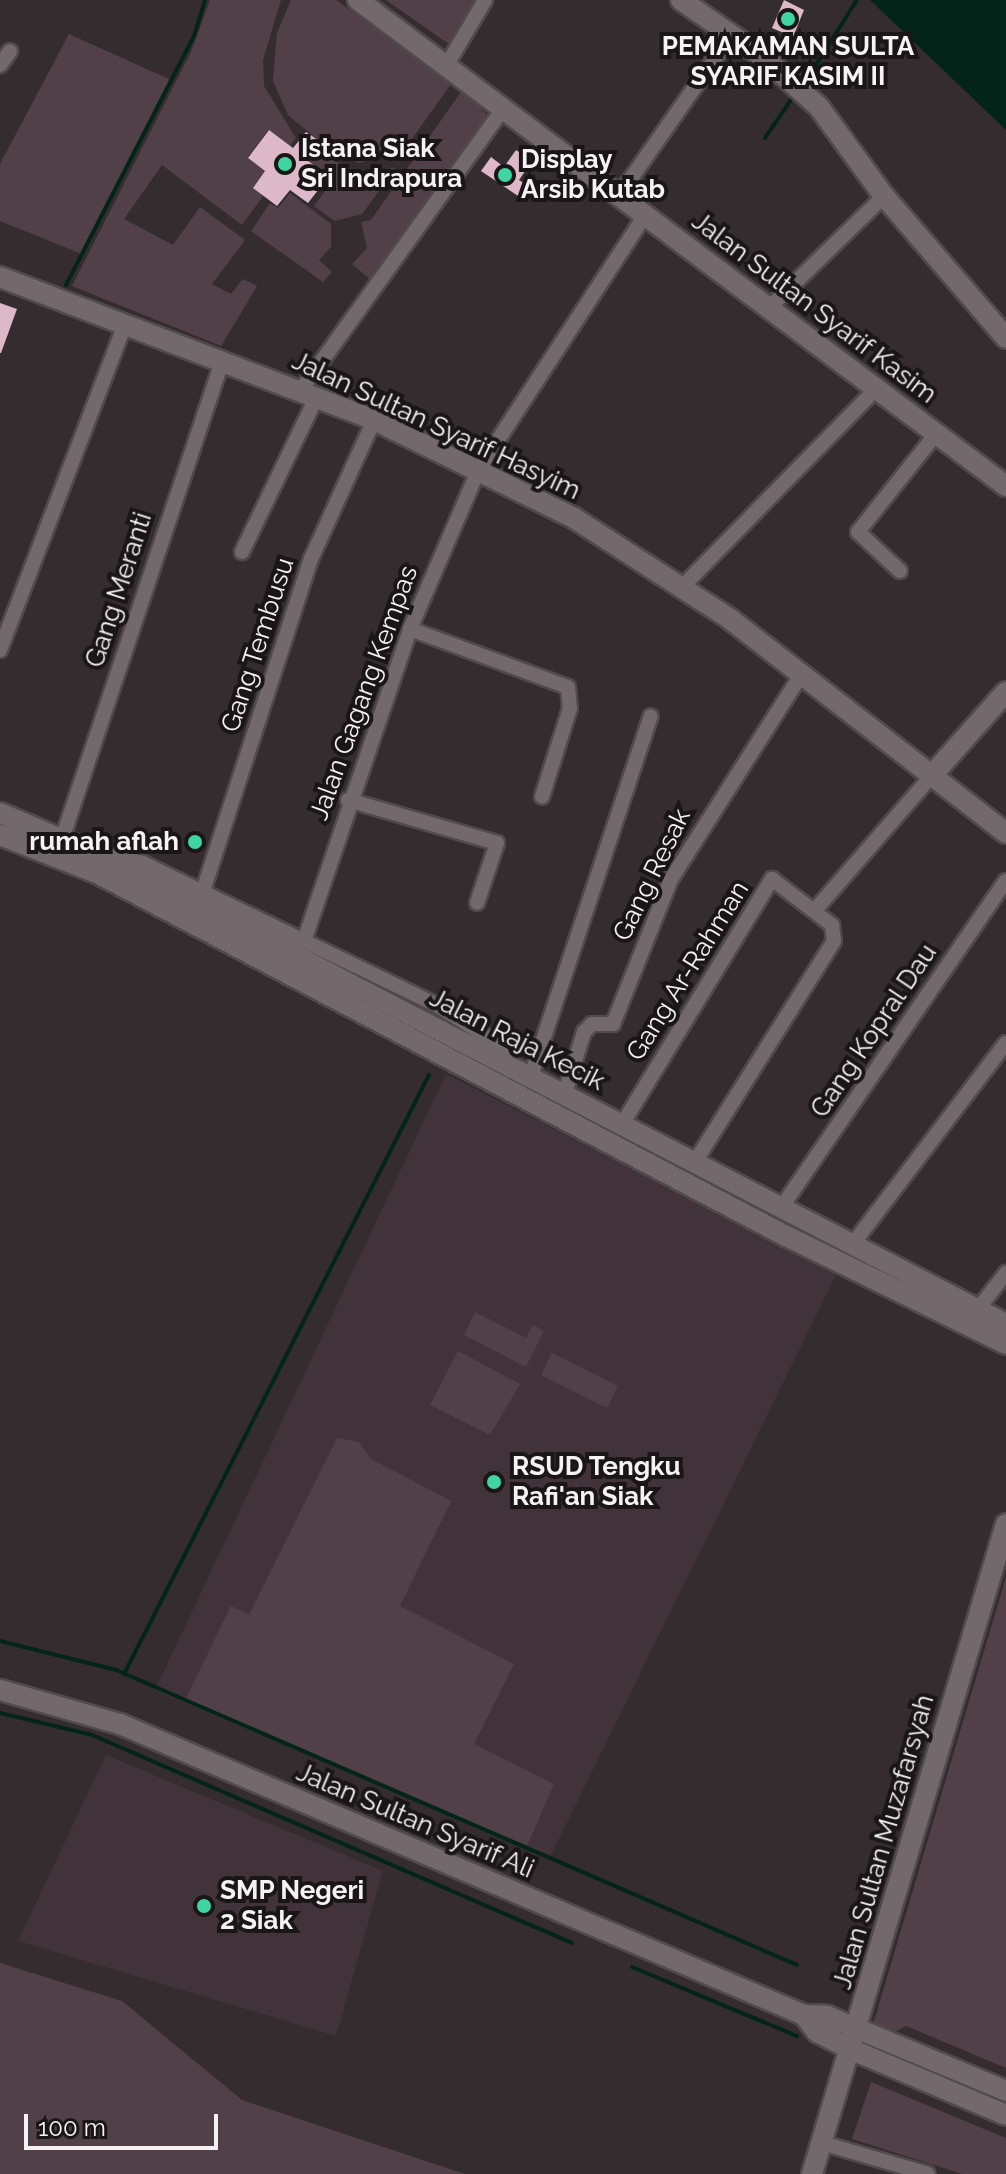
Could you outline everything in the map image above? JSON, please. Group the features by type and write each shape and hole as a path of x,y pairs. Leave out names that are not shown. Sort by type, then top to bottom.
{"street":[{"name":"Jalan Sultan Syarif Kasim","path":"358,0 1006,486"},
{"path":"445,68 485,0"},
{"path":"681,0 788,77 819,107 884,196 1006,338"},
{"path":"620,194 732,34"},
{"path":"0,65 10,51"},
{"path":"242,552 308,394 503,109"},
{"path":"770,307 884,196"},
{"name":"Jalan Gagang Kempas","path":"305,938 348,800 410,629 479,469 646,214"},
{"name":"Jalan Sultan Syarif Hasyim","path":"0,277 223,359 374,420 479,469 683,586 934,773 1006,833"},
{"path":"0,650 126,322"},
{"name":"Gang Meranti","path":"63,836 223,359"},
{"path":"683,586 877,388"},
{"name":"Gang Tembusu","path":"203,891 311,559 374,420"},
{"path":"900,571 858,532 936,434"},
{"path":"410,629 568,687 570,708 542,797"},
{"name":"Gang Resak","path":"565,1093 584,1032 592,1024 613,1024 671,879 802,673"},
{"path":"694,1163 834,941 832,925 815,910 1006,692"},
{"path":"531,1076 651,716"},
{"path":"348,800 497,843 477,903"},
{"name":"Jalan Raja Kecik","path":"0,813 63,836 103,866 786,1236 1006,1344"},
{"name":"Jalan Raja Kecik","path":"0,835 103,866 565,1093 1006,1324"},
{"path":"103,866 135,860 305,938 485,1033 510,1066"},
{"name":"Gang Ar-Rahman","path":"623,1123 772,879 815,910"},
{"name":"Gang Kopral Dau","path":"781,1208 1006,881"},
{"path":"852,1245 1006,1043"},
{"path":"978,1309 1006,1273"},
{"name":"Jalan Sultan Muzafarsyah","path":"812,2174 1006,1524"},
{"name":"Jalan Sultan Syarif Ali","path":"0,1690 120,1724 804,2015 817,2032 854,2040 1006,2091"},
{"name":"Jalan Sultan Syarif Ali","path":"854,2040 1006,2115"},
{"path":"822,2143 928,2174"}],"shaded area":[{"path":"210,0 281,0 263,60 264,86 296,138 290,146 268,130 248,157 265,171 253,187 263,196 242,225 162,165 124,219 173,245 200,207 245,240 212,284 231,294 243,279 257,286 221,346 72,286 191,52"},
{"path":"291,0 336,0 451,84 404,150 359,163 329,149 288,115 273,81 277,33"},
{"path":"386,0 479,0 453,47"},
{"path":"870,0 1006,0 1006,130"},
{"path":"69,34 171,80 82,254 0,221 0,164"},
{"path":"463,89 489,117 371,280 352,264 367,248 361,222 371,220"},
{"path":"313,151 358,172 396,168 362,214 335,221 314,206 334,179 304,158"},
{"path":"290,193 331,224 331,247 319,260 332,272 323,282 251,231 270,203 278,208"},
{"name":"RSUD Tengku Rafi'an Siak","path":"446,1074 837,1273 549,1859 155,1690"},
{"path":"475,1312 526,1338 533,1325 544,1331 526,1367 464,1335"},
{"path":"458,1351 520,1384 490,1435 430,1405"},
{"path":"552,1353 618,1386 607,1408 541,1375"},
{"path":"337,1438 359,1442 371,1459 451,1501 400,1606 514,1664 474,1744 554,1784 527,1846 185,1700 231,1606 249,1615"},
{"path":"1006,1577 1006,2068 906,2026 891,2034 872,2028"},
{"name":"SMP Negeri 2 Siak","path":"106,1755 383,1871 336,2036 18,1941"},
{"path":"0,1963 122,2001 242,2100 465,2174 0,2174"},
{"path":"871,2082 1006,2138 1006,2174 962,2174 852,2139"}],"building":[{"name":"PEMAKAMAN SULTA SYARIF KASIM II","path":"784,0 804,10 793,37 772,28"},
{"name":"Istana Siak Sri Indrapura","path":"269,130 293,148 306,132 318,140 304,158 329,176 308,203 290,190 277,206 253,188 265,171 248,158"},
{"name":"Display Arsib Kutab","path":"516,150 532,161 519,180 533,189 524,200 481,171 491,157 504,167"},
{"path":"0,303 17,309 1,353 0,353"}],"waterway":[{"path":"66,285 194,36 205,0"},
{"path":"804,84 857,0"},
{"path":"765,138 795,94"},
{"path":"124,1674 429,1075"},
{"path":"0,1641 116,1670 797,1965"},
{"path":"0,1713 92,1735 572,1943"},
{"path":"632,1967 797,2036"}],"place":[{"name":"PEMAKAMAN SULTA SYARIF KASIM II","path":"788,19"},
{"name":"Istana Siak Sri Indrapura","path":"285,164"},
{"name":"Display Arsib Kutab","path":"505,175"},
{"name":"rumah aflah","path":"195,842"},
{"name":"RSUD Tengku Rafi'an Siak","path":"494,1482"},
{"name":"SMP Negeri 2 Siak","path":"204,1906"}]}
